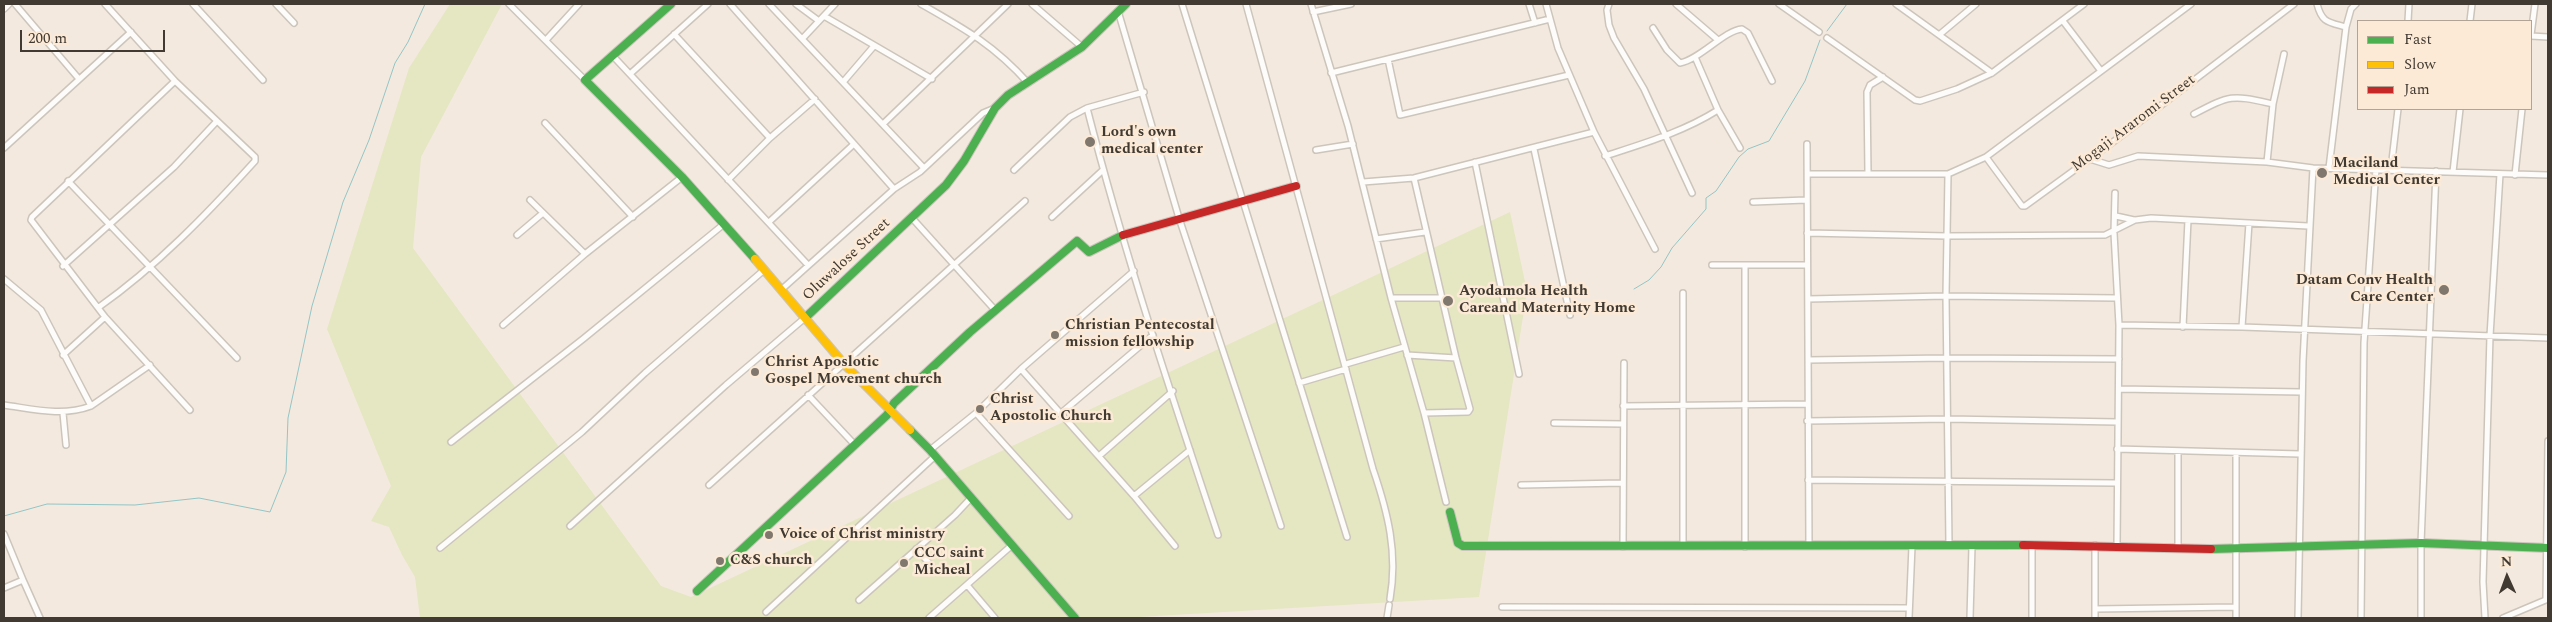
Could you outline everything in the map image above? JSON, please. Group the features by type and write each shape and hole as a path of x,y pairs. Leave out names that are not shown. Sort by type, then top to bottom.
{"street":[{"path":"4,9 9,4"},
{"path":"15,4 79,79"},
{"path":"99,307 124,289 205,216 255,161 254,154 175,81 105,4"},
{"path":"193,4 263,80"},
{"path":"276,4 294,23"},
{"path":"509,4 682,176 806,317 810,326 844,364 930,450 970,499 1075,618"},
{"path":"546,40 579,4"},
{"path":"585,80 671,4"},
{"path":"630,74 708,4"},
{"path":"730,4 894,189"},
{"path":"769,4 844,81 923,167"},
{"path":"796,4 819,21"},
{"path":"803,38 835,4"},
{"path":"920,4 976,35 1008,60 1028,83"},
{"path":"883,124 1008,4"},
{"path":"1032,4 1082,48"},
{"path":"1182,4 1242,202 1348,537"},
{"path":"1246,4 1388,515 1393,582 1386,618"},
{"path":"1311,4 1353,144 1391,298 1424,413 1446,502"},
{"path":"1314,12 1351,4"},
{"path":"1530,4 1535,23"},
{"path":"1546,4 1569,75 1594,132 1655,249"},
{"path":"1609,4 1607,10 1609,25 1614,38 1644,89 1692,194"},
{"path":"1676,4 1718,40"},
{"path":"1779,4 1819,32"},
{"path":"1896,4 1992,73"},
{"path":"1939,35 1976,4"},
{"path":"1827,38 1917,101 1957,89 1992,73 2084,4"},
{"path":"1808,174 1948,174 1986,157 2191,4"},
{"name":"Mogaji Araromi Street","path":"1986,157 2022,206 2025,206 2294,4"},
{"path":"2317,4 2320,16 2327,22 2346,27"},
{"path":"2329,168 2346,27 2351,9 2356,4"},
{"path":"2408,20 2409,4"},
{"path":"2470,20 2472,4"},
{"path":"2532,27 2535,4"},
{"path":"1123,6 1144,92 1179,218 1281,526"},
{"name":"Oluwalose Street","path":"570,526 726,385 806,317 912,218 955,174 995,108 1008,95 1082,48 1123,6"},
{"path":"824,16 932,78"},
{"path":"1331,73 1550,19"},
{"path":"2063,21 2101,72"},
{"path":"1653,28 1678,62 1683,63 1740,28 1748,33 1772,81"},
{"path":"4,148 131,32"},
{"path":"674,34 770,138"},
{"path":"2532,35 2548,38"},
{"path":"844,81 874,46"},
{"path":"2267,162 2273,104 2284,54"},
{"path":"612,55 808,265"},
{"path":"1695,57 1718,110 1740,148"},
{"path":"1388,59 1400,115 1569,75"},
{"path":"1868,173 1867,92 1870,85 1883,77"},
{"path":"175,81 32,216 31,220 64,266 99,307 105,317 190,410"},
{"path":"1014,170 1070,116 1087,108 1144,92"},
{"path":"2194,114 2223,99 2231,97 2273,104"},
{"path":"728,180 770,138 815,99"},
{"path":"781,290 894,189 914,177 983,113 995,108"},
{"path":"1087,108 1103,170 1153,335 1218,535"},
{"path":"1605,156 1666,137 1693,126 1718,110"},
{"path":"2391,169 2398,110"},
{"path":"2453,172 2460,110"},
{"path":"2515,175 2522,110"},
{"path":"64,266 110,223 176,169 217,121"},
{"path":"545,123 633,217"},
{"path":"1363,182 1414,178 1534,149 1594,132"},
{"path":"768,222 854,144"},
{"path":"1316,150 1353,144"},
{"path":"1807,144 1806,265 1808,299 1809,546"},
{"path":"1534,149 1570,315"},
{"path":"2090,159 2109,165 2138,156 2267,162 2312,168 2548,175"},
{"path":"1475,162 1519,374"},
{"path":"2298,618 2300,454 2308,226 2312,168"},
{"path":"2361,618 2365,332 2376,169"},
{"path":"1052,217 1103,170"},
{"path":"2421,618 2421,543 2428,333 2436,171"},
{"path":"1948,174 1946,358 1949,545"},
{"path":"2485,618 2483,546 2490,336 2500,174"},
{"path":"503,325 585,254 682,176"},
{"path":"1414,178 1425,232 1470,411 1424,413"},
{"path":"68,182 110,223 149,267 236,358"},
{"path":"697,591 795,498 888,415 894,403 995,310 1077,241 1089,252 1124,235 1296,186"},
{"path":"2115,193 2116,216 2114,233 2116,298 2119,325 2116,483 2117,546"},
{"path":"530,200 585,254"},
{"path":"1753,202 1806,200"},
{"path":"709,485 1025,201"},
{"path":"517,235 543,213"},
{"path":"2116,216 2135,220 2151,218 2308,226"},
{"path":"912,218 995,310"},
{"path":"1807,233 1947,236 2105,235 2114,233 2135,220"},
{"path":"2182,327 2188,220"},
{"path":"2242,327 2249,223"},
{"path":"451,442 583,339 724,224"},
{"path":"1376,239 1425,232"},
{"path":"1712,264 1806,265"},
{"path":"1745,547 1746,265"},
{"path":"440,548 582,432 645,373 764,270"},
{"path":"930,450 976,412 1021,369 1134,271"},
{"path":"4,279 40,310 62,355 91,406"},
{"path":"1683,293 1683,546"},
{"path":"1808,299 1946,296 2116,298"},
{"path":"1391,298 1441,298"},
{"path":"62,355 105,317"},
{"path":"2119,325 2242,327 2548,338"},
{"path":"1060,414 1153,335"},
{"path":"1299,383 1404,347"},
{"path":"1408,355 1456,358"},
{"path":"1808,360 1946,358 2119,360"},
{"path":"1623,547 1624,363"},
{"path":"4,405 63,413 91,406 150,365"},
{"path":"1021,369 1134,496 1175,546"},
{"path":"2118,389 2302,392"},
{"path":"1098,456 1172,391"},
{"path":"808,395 855,445"},
{"path":"1623,406 1807,404"},
{"path":"976,412 1069,516"},
{"path":"63,413 66,445"},
{"path":"1807,421 1948,418 2117,422"},
{"path":"1554,424 1624,424"},
{"path":"2503,618 2547,600 2548,441"},
{"path":"2117,449 2300,454"},
{"path":"1134,496 1190,450"},
{"path":"2178,451 2178,548"},
{"path":"2236,453 2236,618"},
{"path":"766,612 934,457"},
{"path":"1808,480 2116,483"},
{"path":"1521,485 1622,483"},
{"path":"859,600 970,499"},
{"path":"1450,512 1458,543 1463,546 2095,545 2236,548 2361,543 2421,543 2547,548"},
{"path":"4,534 22,580 40,618"},
{"path":"2032,545 2032,618"},
{"path":"2094,618 2095,545"},
{"path":"929,618 1011,546"},
{"path":"1909,618 1912,546"},
{"path":"1970,618 1972,546"},
{"path":"916,549 931,565"},
{"path":"4,588 22,580"},
{"path":"967,585 995,618"},
{"path":"1502,607 1909,608"},
{"path":"2095,609 2236,607"}],"green space":[{"path":"450,4 502,4 421,157 413,248 661,586 691,597 1510,212 1527,291 1479,597 1122,618 420,618 415,577 389,527 371,521 391,486 327,329 409,68"}],"waterway":[{"path":"4,516 47,504 135,505 199,498 270,512 286,472 288,418 312,306 343,202 369,140 395,63 408,42 425,4"},
{"path":"1827,31 1847,4"},
{"path":"1634,289 1649,280 1661,267 1672,248 1706,209 1706,198 1716,191 1739,157 1748,149 1769,141 1805,81 1820,40"}],"traffic: fast":[{"path":"671,4 585,80 682,177 755,259"},
{"path":"806,317 946,185 964,161 995,108 1008,95 1082,47 1126,4"},
{"path":"697,591 887,415 894,403 970,332 1077,241 1089,252 1123,235"},
{"path":"910,430 930,450 1075,618"},
{"path":"1450,512 1458,543 1463,546 2023,545"},
{"path":"2211,549 2421,543 2548,548"}],"traffic: slow":[{"path":"755,259 844,364 910,430"}],"traffic: jam":[{"path":"1123,235 1296,186"},
{"path":"2023,545 2211,549"}],"place":[{"name":"Lord's own medical center","path":"1090,142"},
{"name":"Maciland Medical Center","path":"2322,173"},
{"name":"Datam Conv Health Care Center","path":"2444,290"},
{"name":"Ayodamola Health Careand Maternity Home","path":"1448,301"},
{"name":"Christian Pentecostal mission fellowship","path":"1055,335"},
{"name":"Christ Aposlotic Gospel Movement church","path":"755,372"},
{"name":"Christ Apostolic Church","path":"980,409"},
{"name":"Voice of Christ ministry","path":"769,535"},
{"name":"C&S church","path":"720,561"},
{"name":"CCC saint Micheal","path":"904,563"}]}
